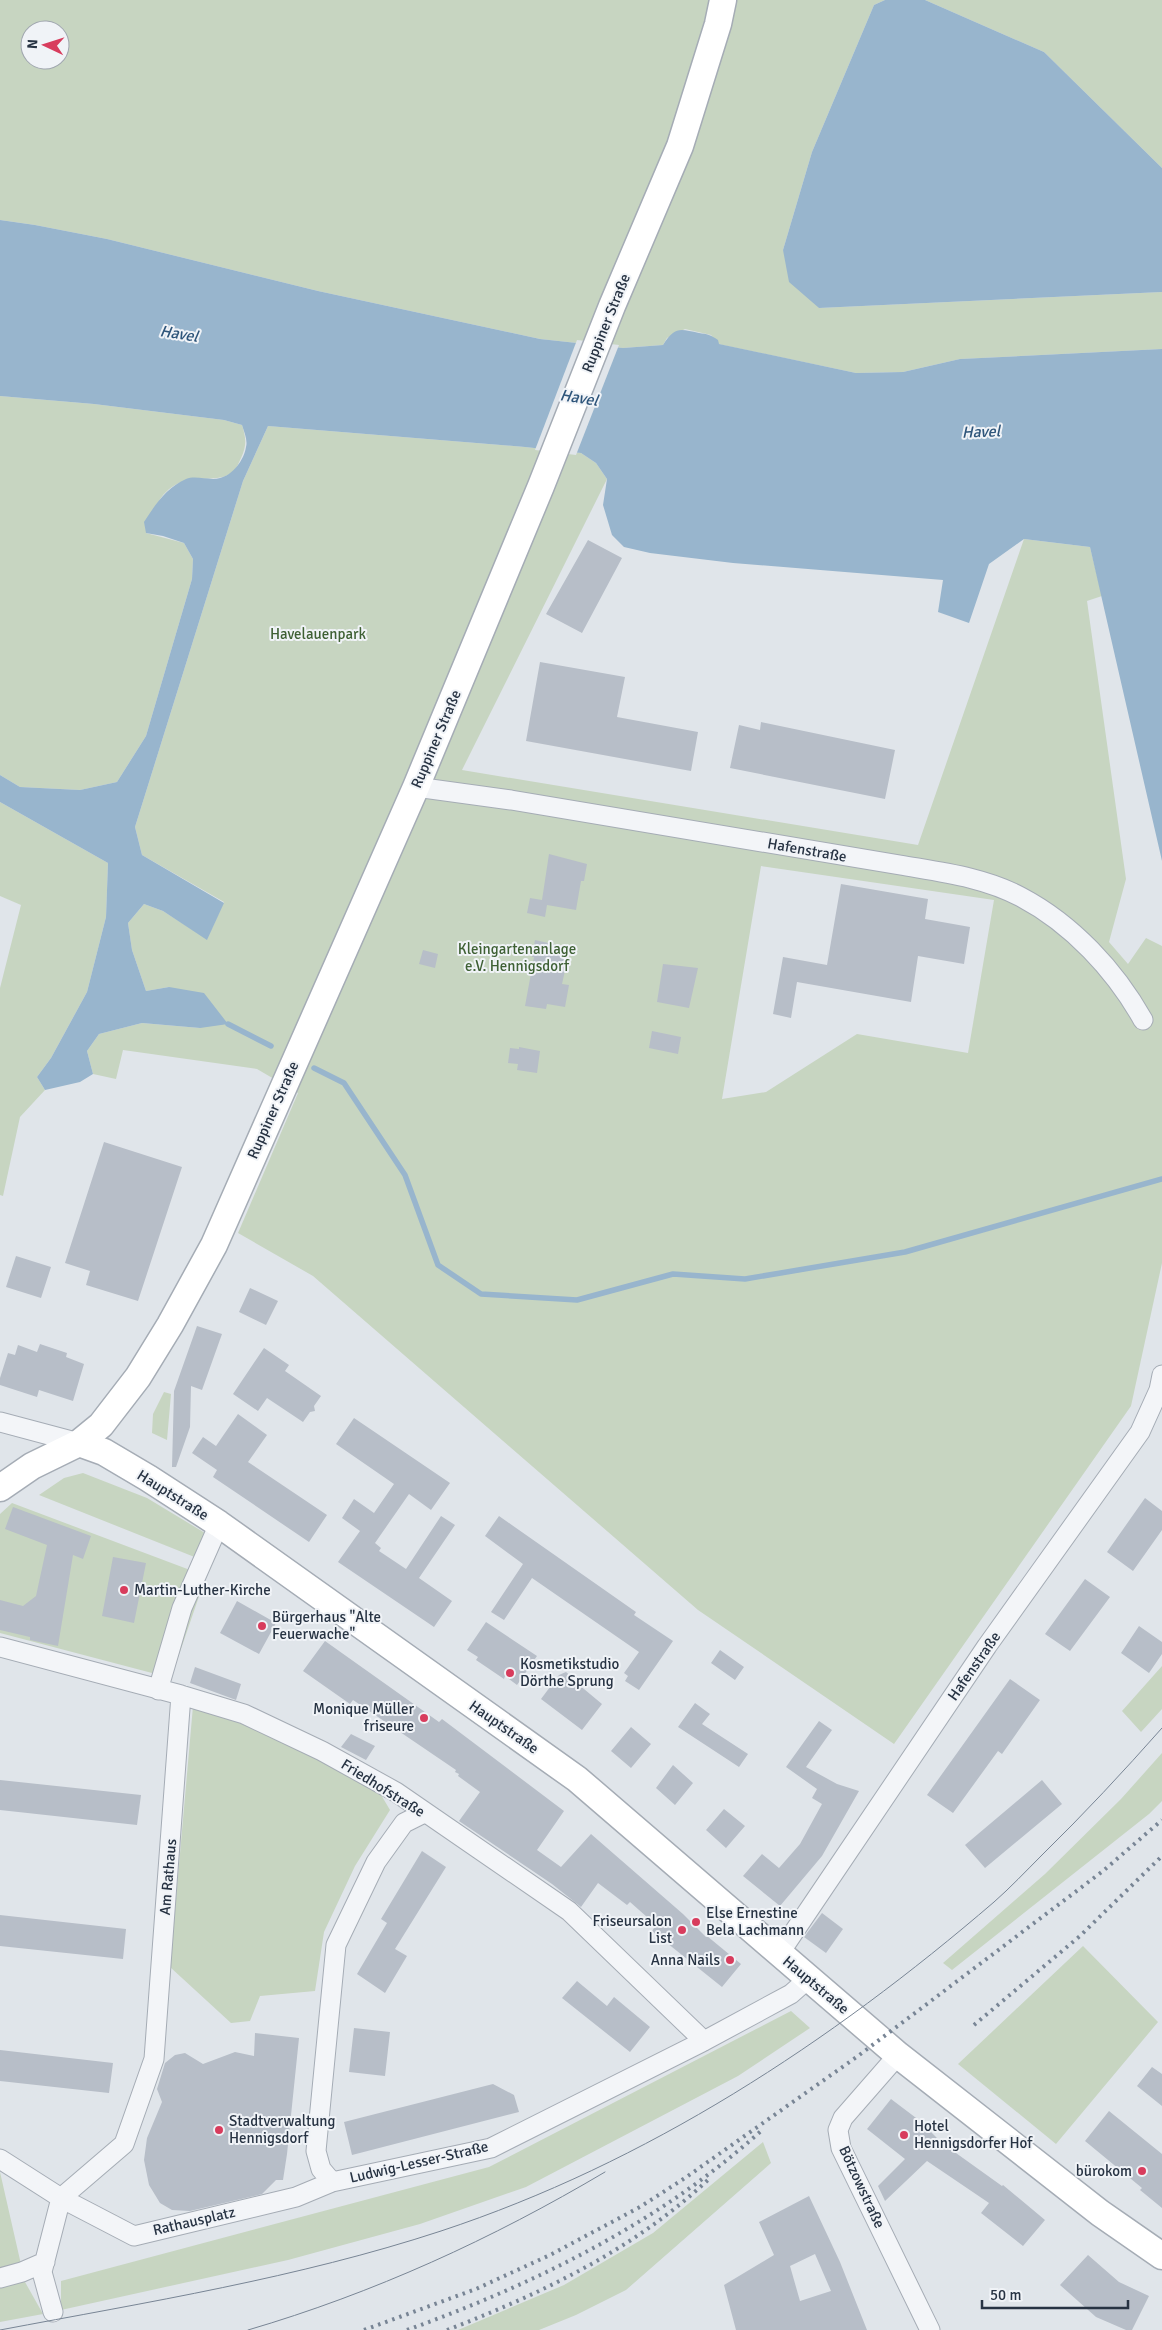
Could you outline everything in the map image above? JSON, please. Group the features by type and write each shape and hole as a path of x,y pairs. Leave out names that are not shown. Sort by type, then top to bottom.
{"main road":[{"name":"Ruppiner Straße","path":"0,1488 32,1466 79,1444 101,1425 119,1403 170,1325 214,1245 416,787 541,486 612,306 680,146 718,24 723,0"},
{"name":"Hauptstraße","path":"79,1444 104,1452 219,1524 577,1779 898,2055 1100,2213 1162,2256"}],"street":[{"name":"Hafenstraße","path":"416,787 511,800 900,865 985,883 1021,897 1067,928 1104,964 1130,996 1144,1020"},
{"name":"Hafenstraße","path":"779,1954 976,1662 1140,1432 1159,1390 1162,1375"},
{"path":"0,1422 79,1444"},
{"path":"158,1690 182,1608 219,1524"},
{"name":"Friedhofstraße","path":"0,1647 181,1695 244,1714 322,1751 396,1792 569,1911 704,2041"},
{"name":"Am Rathaus","path":"61,2198 124,2144 154,2059 181,1695"},
{"name":"Ludwig-Lesser-Straße","path":"424,1813 404,1823 376,1862 336,1945 316,2151 321,2169 332,2182 490,2148 704,2041 791,1994 808,1979"},
{"name":"Bötzowstraße","path":"898,2055 843,2118 838,2130 842,2148 930,2330"},
{"name":"Rathausplatz","path":"0,2159 61,2198 134,2236 296,2197 332,2182"},
{"path":"53,2312 42,2272 61,2198"},
{"path":"0,2278 22,2272 45,2262"}],"green space":[{"path":"0,0 885,0 874,5 812,152 783,250 819,308 1162,292 1162,349 960,359 903,372 856,373 718,344 711,335 685,329 667,338 663,345 623,348 540,339 318,291 107,239 0,220"},
{"path":"925,0 1162,0 1162,168 1044,52"},
{"path":"0,396 94,404 224,420 242,425 245,445 234,471 221,477 188,480 172,487 158,502 150,520 146,533 184,543 193,559 192,579 146,736 117,782 80,790 20,787 0,775"},
{"path":"268,426 581,453 596,463 607,479 462,770 918,845 1024,539 1090,547 1102,596 1087,601 1126,879 1109,942 1128,964 1146,938 1162,946 1162,1263 1131,1406 894,1744 698,1610 313,1276 238,1233 298,1093 257,1069 123,1050 116,1079 93,1074 87,1051 99,1034 142,1023 200,1028 169,987 146,991 132,950 128,923 144,904 163,911 207,939 224,902 142,855 135,827 243,481","holes":["761,866 994,900 968,1053 857,1034 766,1092 722,1099"]},
{"path":"0,802 108,863 106,917 87,992 51,1058 37,1077 45,1090 20,1117 3,1196 0,1195 0,988 21,905 0,896"},
{"path":"164,1392 171,1394 167,1440 152,1433 153,1414"},
{"path":"83,1473 147,1498 205,1533 197,1558 39,1495 64,1478"},
{"path":"12,1503 206,1576 171,1678 0,1633 0,1514"},
{"path":"1162,1666 1162,1709 1141,1732 1122,1711"},
{"path":"193,1706 285,1740 377,1788 390,1810 355,1866 324,1932 315,1991 260,1996 250,2021 231,2023 170,1967"},
{"path":"1162,1753 1162,1801 1149,1814 952,1970 943,1963 1045,1874 1121,1799"},
{"path":"1083,1946 1158,2022 1056,2144 958,2064"},
{"path":"791,2011 810,2028 738,2076 526,2187 420,2224 288,2260 61,2310 61,2281 489,2167"},
{"path":"763,2142 771,2163 626,2290 576,2315 539,2330 458,2330 564,2285 653,2233"},
{"path":"0,2172 25,2282 43,2314 0,2322"}],"water":[{"path":"885,0 925,0 1044,52 1162,168 1162,292 819,308 789,282 783,250 812,152 874,5"},
{"name":"Havel","path":"0,220 107,239 318,291 540,339 623,348 663,345 671,335 678,330 682,330 711,336 718,340 719,344 856,373 903,372 960,359 1162,349 1162,861 1090,547 1024,539 989,564 969,623 938,612 943,580 733,563 650,553 624,547 612,535 603,505 607,479 596,463 581,453 268,426 243,481 135,827 142,855 224,903 207,940 163,911 144,904 128,923 132,950 146,991 169,987 204,993 228,1024 200,1028 142,1023 99,1034 87,1051 93,1074 80,1082 45,1090 37,1077 51,1058 87,992 106,917 108,863 0,802 0,775 20,787 80,790 117,782 146,736 192,579 193,559 184,543 146,533 144,522 162,497 186,479 216,479 229,474 243,457 247,442 242,425 224,420 94,404 0,396"}],"pier":[{"path":"577,340 619,345 576,455 535,450"}],"building":[{"path":"588,540 622,558 582,633 546,614"},
{"path":"540,662 625,677 617,717 698,732 691,771 526,741"},
{"path":"761,722 895,750 885,799 730,768 739,725 760,730"},
{"path":"549,854 587,864 584,881 581,881 576,910 547,905 545,917 527,913 530,898 542,900"},
{"path":"841,884 928,899 925,919 970,927 964,964 918,956 911,1002 797,982 791,1018 773,1014 783,957 827,965"},
{"path":"535,940 570,948 562,984 569,985 565,1007 547,1004 546,1009 525,1006 534,957 532,957"},
{"path":"423,950 438,954 435,968 419,964"},
{"path":"663,964 698,968 689,1008 657,1002"},
{"path":"652,1031 681,1037 678,1054 649,1048"},
{"path":"519,1047 540,1051 537,1073 517,1070 518,1064 508,1063 510,1048 519,1049"},
{"path":"104,1142 182,1167 138,1301 86,1285 90,1271 65,1263"},
{"path":"16,1256 51,1267 41,1298 6,1287"},
{"path":"250,1288 278,1301 266,1325 239,1312"},
{"path":"197,1326 222,1334 202,1390 191,1386 190,1427 176,1467 172,1467 174,1391"},
{"path":"40,1344 67,1353 66,1357 84,1364 73,1401 39,1390 37,1397 0,1385 0,1378 8,1353 15,1355 18,1345 37,1352"},
{"path":"264,1348 289,1365 285,1371 321,1396 314,1406 315,1411 310,1412 303,1422 267,1398 258,1411 233,1394"},
{"path":"238,1414 267,1435 248,1462 327,1515 309,1542 213,1477 217,1470 192,1453 203,1437 216,1446"},
{"path":"354,1418 450,1483 431,1510 409,1494 375,1543 381,1548 379,1551 406,1569 441,1516 455,1525 419,1578 452,1601 434,1627 338,1562 360,1531 342,1518 354,1499 374,1513 394,1484 336,1444"},
{"path":"1145,1498 1162,1511 1162,1530 1133,1571 1107,1552"},
{"path":"13,1507 91,1536 83,1559 73,1555 58,1646 30,1640 30,1637 0,1630 0,1600 23,1606 36,1596 47,1545 5,1529"},
{"path":"499,1516 636,1612 634,1615 673,1641 639,1690 625,1681 628,1676 624,1673 639,1652 532,1578 504,1620 491,1612 523,1564 485,1536"},
{"name":"Martin-Luther-Kirche","path":"113,1557 146,1563 134,1623 102,1616"},
{"path":"1085,1579 1110,1597 1070,1651 1045,1634"},
{"path":"237,1601 276,1623 259,1654 220,1633"},
{"path":"486,1622 537,1656 517,1685 505,1676 504,1679 476,1660 478,1657 467,1650"},
{"path":"1139,1626 1162,1642 1162,1654 1149,1673 1121,1653"},
{"path":"325,1641 439,1722 442,1719 564,1811 537,1850 561,1867 591,1834 683,1914 706,1937 741,1964 722,1987 652,1931 656,1925 630,1902 627,1905 598,1883 581,1907 552,1884 459,1821 480,1792 458,1776 459,1774 455,1772 456,1770 353,1700 350,1704 303,1671"},
{"path":"720,1650 744,1667 735,1680 711,1663"},
{"path":"195,1667 241,1684 236,1700 190,1683"},
{"path":"566,1672 602,1704 582,1730 541,1699 559,1675"},
{"path":"1010,1679 1040,1700 1002,1754 998,1751 953,1813 927,1795"},
{"path":"695,1703 710,1714 702,1724 748,1754 739,1767 678,1727"},
{"path":"819,1721 832,1730 806,1767 837,1784 859,1791 822,1856 780,1906 743,1876 762,1854 779,1868 800,1844 822,1804 812,1798 817,1789 786,1767"},
{"path":"631,1727 651,1744 631,1768 611,1751"},
{"path":"351,1734 375,1746 366,1760 341,1747"},
{"path":"673,1765 693,1783 675,1805 656,1788"},
{"path":"0,1780 141,1795 137,1825 0,1810"},
{"path":"1042,1780 1062,1804 985,1868 965,1845"},
{"path":"724,1809 745,1826 726,1848 706,1830"},
{"path":"422,1851 446,1867 395,1949 407,1956 385,1993 357,1974 387,1923 381,1919"},
{"path":"822,1913 843,1929 826,1953 804,1937"},
{"path":"0,1915 126,1929 123,1959 0,1946"},
{"path":"577,1981 607,2006 614,1997 650,2027 630,2052 562,1998"},
{"path":"354,2028 390,2032 385,2076 349,2072"},
{"name":"Stadtverwaltung Hennigsdorf","path":"255,2033 299,2038 283,2180 276,2180 262,2194 190,2211 172,2210 160,2203 149,2185 144,2160 147,2138 162,2102 157,2089 165,2063 175,2055 185,2053 203,2064 235,2052 254,2056"},
{"path":"0,2050 113,2063 109,2093 0,2081"},
{"path":"1152,2067 1162,2074 1162,2106 1137,2086"},
{"path":"493,2084 514,2095 519,2112 352,2155 344,2122"},
{"path":"891,2099 932,2130 930,2131 942,2143 1003,2185 1045,2220 1023,2246 981,2213 989,2203 927,2161 885,2201 878,2186 905,2159 867,2129"},
{"name":"bürokom","path":"1109,2111 1162,2154 1162,2208 1140,2190 1142,2188 1085,2141"},
{"path":"809,2196 840,2262 867,2330 736,2330 724,2285 774,2255 759,2222","holes":["815,2254 831,2291 800,2301 790,2266"]},
{"path":"1088,2255 1119,2282 1149,2296 1132,2330 1126,2330 1096,2317 1060,2285"}],"waterway":[{"path":"228,1024 271,1046"},
{"path":"314,1068 344,1083 405,1175 438,1265 481,1294 577,1300 673,1274 745,1279 905,1252 1162,1179"}],"tram line":[{"path":"0,2330 222,2288 278,2276 387,2248 441,2231 517,2203 591,2171 663,2134 733,2094 801,2050 932,1954 1012,1885 1118,1777 1162,1728"},
{"path":"248,2330 341,2299 431,2262 519,2220 605,2172"}],"railway":[{"path":"364,2330 476,2289 550,2255 640,2207 685,2178 858,2056 1103,1871 1162,1820"},
{"path":"974,2025 1080,1936 1162,1856"},
{"path":"407,2330 502,2292 549,2271 595,2247 639,2222 682,2194 762,2130"},
{"path":"447,2330 518,2301 619,2248 681,2203 710,2178"}],"place":[{"name":"Martin-Luther-Kirche","path":"124,1590"},
{"name":"Bürgerhaus \"Alte Feuerwache\"","path":"262,1626"},
{"name":"Kosmetikstudio Dörthe Sprung","path":"510,1673"},
{"name":"Monique Müller friseure","path":"424,1718"},
{"name":"Else Ernestine Bela Lachmann","path":"696,1922"},
{"name":"Friseursalon List","path":"682,1930"},
{"name":"Anna Nails","path":"730,1960"},
{"name":"Stadtverwaltung Hennigsdorf","path":"219,2130"},
{"name":"Hotel Hennigsdorfer Hof","path":"904,2135"},
{"name":"bürokom","path":"1142,2171"}],"park label":[{"name":"Havelauenpark","path":"318,634"},
{"name":"Kleingartenanlage e.V. Hennigsdorf","path":"517,958"}]}
